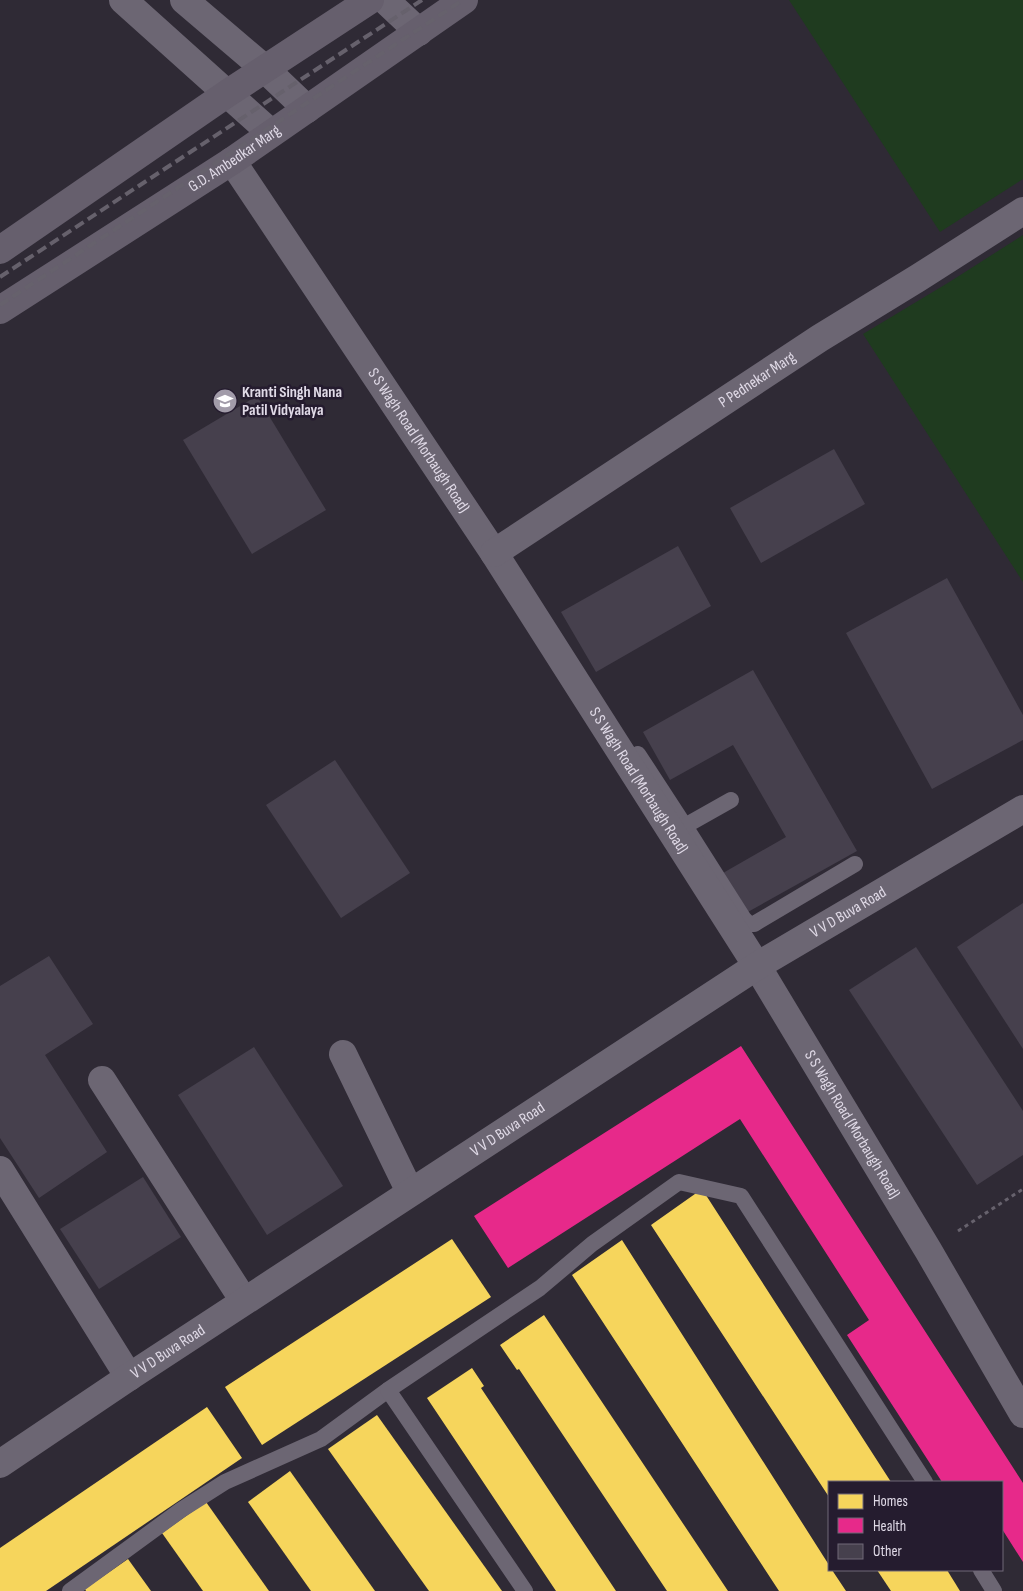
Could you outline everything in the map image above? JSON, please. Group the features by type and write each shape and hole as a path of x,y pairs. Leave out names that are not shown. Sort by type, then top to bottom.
{"main road":[{"path":"0,250 228,93 370,0"},
{"name":"G.D. Ambedkar Marg","path":"0,310 232,161 464,0"}],"street":[{"path":"123,0 271,133"},
{"path":"184,0 265,69 307,109"},
{"path":"385,0 419,32"},
{"name":"S S Wagh Road (Morbaugh Road)","path":"232,161 679,829 756,966 928,1250 1023,1414"},
{"name":"P Pednekar Marg","path":"494,553 820,338 1023,211"},
{"name":"V V D Buva Road","path":"0,1464 244,1301 756,966 1023,809"},
{"path":"343,1054 410,1192"},
{"path":"102,1080 244,1301"},
{"path":"0,1170 129,1377"}],"lane":[{"path":"631,744 679,829 749,924 754,924 855,864"},
{"path":"679,829 731,800"},
{"path":"70,1591 182,1510 218,1487 321,1439 388,1390 540,1288 592,1244 679,1182 741,1196 924,1481"},
{"path":"388,1390 525,1591"},
{"path":"982,1571 994,1591"}],"path":[{"path":"928,1250 1023,1189"}],"green space":[{"path":"789,0 1023,0 1023,179 940,232"},
{"path":"1023,235 1023,582 863,334"}],"building: Homes":[{"path":"702,1189 890,1481 828,1481 828,1495 651,1225"},
{"path":"452,1239 491,1297 262,1445 225,1387"},
{"path":"622,1240 828,1563 828,1571 833,1571 846,1591 779,1591 572,1275"},
{"path":"544,1315 728,1591 667,1591 519,1369 517,1370 500,1345"},
{"path":"472,1368 484,1386 481,1388 616,1591 556,1591 427,1398"},
{"path":"207,1407 242,1458 46,1591 0,1591 0,1548"},
{"path":"377,1415 502,1591 429,1591 328,1449"},
{"path":"290,1471 375,1591 311,1591 248,1502"},
{"path":"206,1502 269,1591 203,1591 162,1533"},
{"path":"128,1559 151,1591 86,1591 85,1589"},
{"path":"878,1571 948,1571 960,1591 891,1591"}],"building: Health":[{"path":"741,1046 1023,1483 1023,1562 1003,1531 1003,1481 941,1481 847,1335 869,1320 740,1119 508,1268 474,1216"}],"building: Other":[{"path":"257,396 326,510 252,554 183,440"},
{"path":"834,449 865,504 761,563 730,508"},
{"path":"678,546 711,606 596,672 561,612"},
{"path":"947,578 1023,715 1023,740 932,789 846,633"},
{"path":"753,670 857,851 746,913 723,873 786,837 733,745 670,780 643,732"},
{"path":"335,760 410,873 341,918 266,805"},
{"path":"1023,903 1023,1049 957,947"},
{"path":"916,947 1023,1111 1023,1155 977,1185 849,990"},
{"path":"49,956 93,1024 45,1055 107,1152 39,1198 0,1138 0,986"},
{"path":"254,1047 343,1186 267,1235 178,1095"},
{"path":"143,1177 181,1237 99,1289 60,1229"}],"railway":[{"path":"0,277 422,0"},
{"path":"0,305 463,0"}],"place":[{"name":"Kranti Singh Nana Patil Vidyalaya","path":"225,401"}]}
